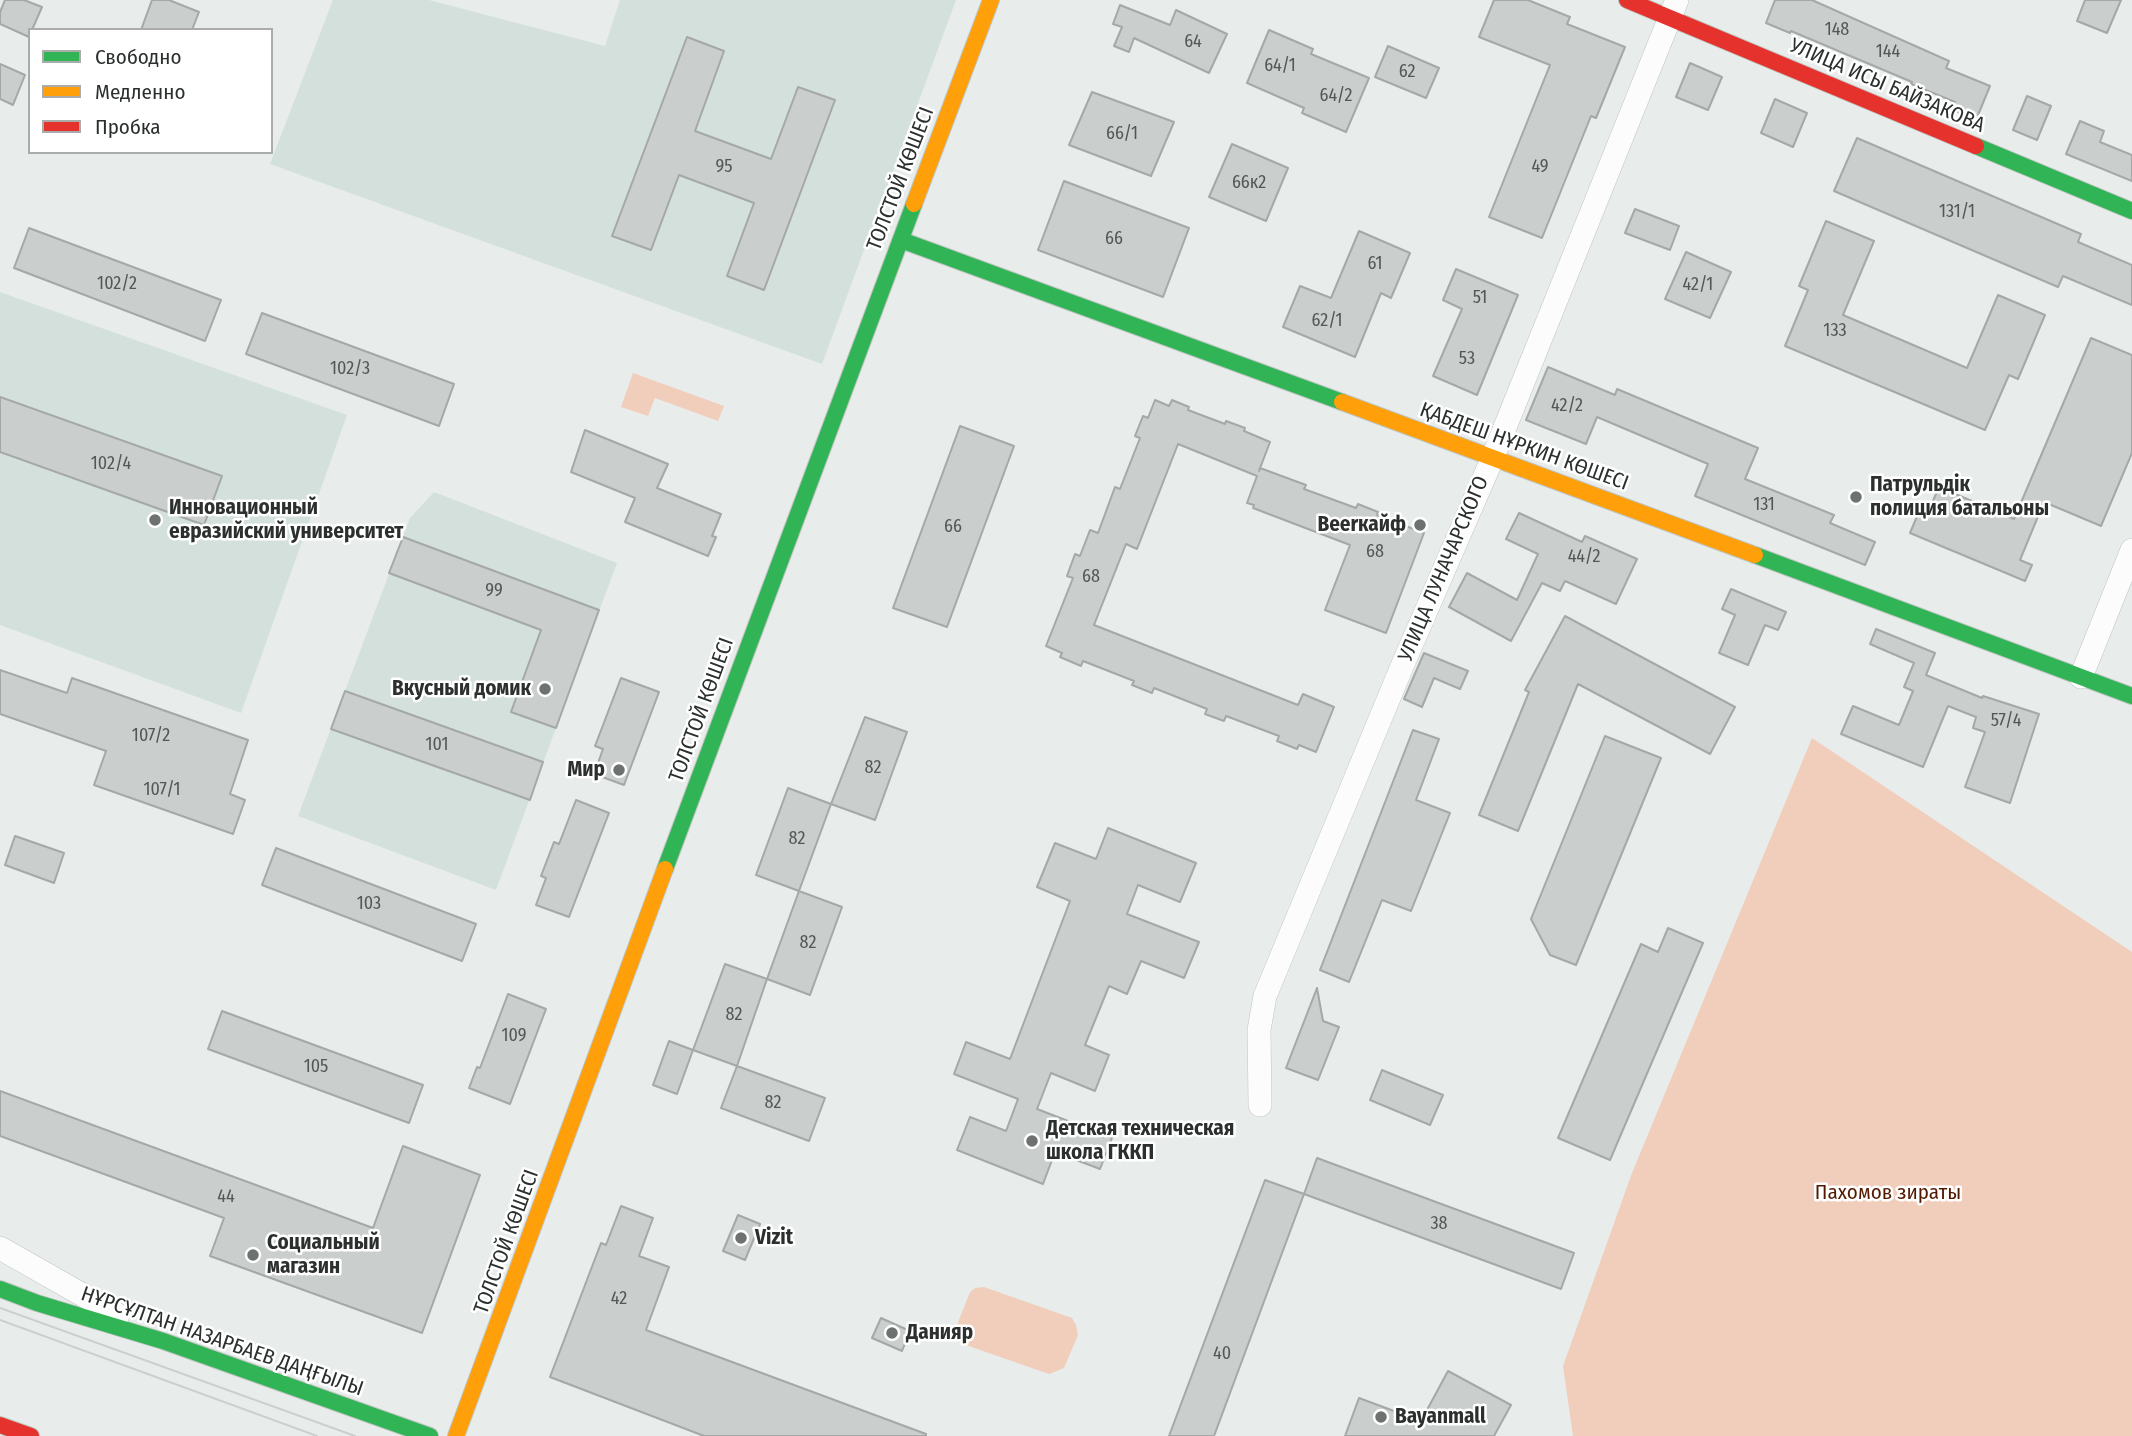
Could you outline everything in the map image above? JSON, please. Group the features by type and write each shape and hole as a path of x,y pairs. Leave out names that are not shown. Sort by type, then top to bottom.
{"main road":[{"name":"ТОЛСТОЙ КӨШЕСІ","path":"456,1436 745,653 991,0"},
{"name":"УЛИЦА ИСЫ БАЙЗАКОВА","path":"1627,0 1673,9 2132,211"},
{"name":"ҚАБДЕШ НҰРКИН КӨШЕСІ","path":"901,240 1493,457 2132,696"},
{"name":"НҰРСҰЛТАН НАЗАРБАЕВ ДАҢҒЫЛЫ","path":"0,1289 163,1341 430,1436"},
{"path":"0,1425 31,1436"}],"street":[{"name":"УЛИЦА ЛУНАЧАРСКОГО","path":"1260,1105 1259,1030 1265,996 1493,457 1673,9"},
{"path":"2081,677 2132,550"},
{"path":"0,1248 163,1341"}],"shaded area":[{"path":"333,0 429,0 605,46 620,0 956,0 822,364 270,164"},
{"name":"Инновационный евразийский университет","path":"0,292 347,415 241,713 0,625"},
{"path":"434,492 617,563 586,646 541,630 511,712 556,728 496,890 298,816 410,518"}],"green space":[{"path":"633,373 724,406 718,421 655,398 648,416 621,407"},
{"name":"Пахомов зираты","path":"1812,738 2132,952 2132,1436 1573,1436 1563,1366 1632,1173"},
{"path":"984,1287 1072,1318 1078,1335 1064,1368 1049,1374 960,1343 955,1337 955,1330 970,1292"}],"building":[{"path":"5,0 24,0 42,7 33,28 28,28 28,37 0,24 0,12"},
{"path":"152,0 169,0 199,12 193,28 142,28"},
{"path":"1494,0 1528,0 1570,17 1567,24 1625,47 1596,118 1591,116 1542,238 1489,217 1550,65 1479,37"},
{"path":"1775,0 1812,0 1949,61 1946,68 1990,86 1976,120 1952,109 1955,102 1911,84 1912,82 1766,23"},
{"path":"2085,0 2121,0 2107,33 2077,21"},
{"path":"1120,5 1170,25 1176,10 1227,34 1209,73 1134,38 1129,52 1114,46 1122,27 1113,24"},
{"path":"1269,30 1313,49 1311,54 1369,78 1346,132 1302,113 1304,108 1247,83"},
{"path":"687,37 724,51 695,131 771,159 798,87 835,100 764,290 727,276 754,203 679,175 651,250 612,236"},
{"path":"1388,46 1439,68 1426,98 1375,77"},
{"path":"1690,63 1722,77 1708,110 1676,97"},
{"path":"0,64 25,75 13,105 0,99"},
{"path":"1092,92 1174,122 1151,176 1069,145"},
{"path":"2027,96 2051,106 2037,140 2013,130"},
{"path":"1775,99 1807,113 1793,147 1761,133"},
{"path":"2080,121 2104,131 2100,142 2132,155 2132,181 2066,154"},
{"path":"1857,138 2081,234 2078,242 2132,265 2132,305 2063,276 2058,287 1834,191"},
{"path":"1232,144 1288,168 1266,221 1209,197"},
{"path":"1064,181 1189,228 1163,297 1038,250"},
{"path":"1635,209 1679,226 1670,250 1625,233"},
{"path":"1826,221 1874,241 1843,315 1967,368 1998,295 2045,315 2018,379 2009,375 1985,430 1785,346 1808,290 1799,286"},
{"path":"29,228 221,300 205,341 14,268"},
{"path":"1359,231 1410,253 1391,298 1381,293 1355,357 1283,327 1300,286 1331,298"},
{"path":"1686,252 1731,272 1710,318 1665,299"},
{"path":"1456,269 1518,295 1477,395 1433,376 1462,309 1443,300"},
{"path":"262,313 454,384 439,426 246,354"},
{"path":"2091,338 2132,355 2132,453 2101,526 2044,502 2020,560 2032,565 2025,581 1910,533 1918,514 1926,517 1939,487 2014,519"},
{"path":"1548,367 1615,395 1617,389 1758,448 1745,479 1834,515 1830,523 1875,542 1865,565 1695,496 1708,464 1597,417 1586,444 1526,420"},
{"path":"0,397 222,476 204,525 0,452"},
{"path":"1155,400 1169,406 1172,400 1189,407 1188,410 1225,424 1226,421 1245,428 1244,431 1270,442 1260,468 1306,485 1304,489 1356,508 1358,504 1378,512 1377,515 1424,533 1386,633 1325,610 1350,545 1253,508 1254,505 1247,503 1257,476 1178,444 1137,549 1126,544 1094,625 1298,705 1303,694 1334,707 1316,752 1299,745 1297,749 1277,741 1279,736 1226,716 1224,721 1205,714 1207,709 1154,688 1152,693 1132,685 1134,681 1083,661 1081,666 1060,657 1062,653 1046,646 1073,578 1067,576 1075,554 1080,556 1090,530 1098,533 1115,487 1120,489 1140,438 1135,436 1143,416 1148,418"},
{"path":"960,426 1014,446 947,627 893,608"},
{"path":"585,430 668,464 657,488 721,514 708,556 625,522 635,498 571,472"},
{"path":"1519,513 1582,542 1585,536 1637,559 1616,604 1565,581 1560,591 1542,583 1511,641 1449,607 1467,573 1517,600 1538,554 1506,539"},
{"path":"403,537 599,610 556,728 511,712 541,630 389,573"},
{"path":"1731,589 1786,612 1778,630 1765,625 1748,665 1719,653 1735,615 1722,609"},
{"path":"1565,616 1735,707 1710,754 1578,684 1518,831 1479,815 1529,692 1525,690"},
{"path":"1876,629 1935,653 1926,675 1982,698 1983,696 2039,714 2010,803 1965,787 1985,732 1973,728 1976,717 1948,706 1923,767 1841,734 1853,706 1899,725 1913,691 1904,687 1914,663 1870,644"},
{"path":"1424,653 1468,671 1460,689 1434,678 1422,707 1404,699"},
{"path":"0,670 67,693 72,678 248,740 230,794 245,800 233,834 94,785 106,751 0,714"},
{"path":"621,678 659,692 624,785 594,774 603,749 595,746"},
{"path":"345,691 543,762 530,800 331,729"},
{"path":"865,717 907,732 875,820 831,804"},
{"path":"1413,730 1439,739 1416,800 1450,813 1411,911 1382,900 1349,982 1320,970"},
{"path":"1605,736 1661,758 1576,965 1550,955 1531,919"},
{"path":"788,788 831,804 799,891 756,875"},
{"path":"576,800 609,813 569,917 536,905 546,878 541,876 554,842 559,844"},
{"path":"1108,828 1196,863 1180,902 1138,885 1127,914 1199,942 1184,978 1141,961 1127,994 1109,986 1085,1045 1109,1055 1095,1091 1051,1073 1037,1109 1112,1138 1100,1169 1055,1152 1043,1184 957,1150 970,1117 1006,1131 1018,1099 954,1074 966,1042 1010,1059 1070,901 1037,887 1055,843 1096,859"},
{"path":"15,836 64,853 54,883 5,865"},
{"path":"276,848 476,924 462,961 262,885"},
{"path":"799,891 842,907 810,995 767,979"},
{"path":"1668,928 1703,943 1610,1160 1558,1138 1641,944 1658,952"},
{"path":"725,964 767,979 737,1066 693,1050"},
{"path":"1317,988 1323,1021 1339,1027 1318,1080 1286,1068"},
{"path":"508,994 546,1009 510,1104 469,1088 477,1067 480,1068"},
{"path":"222,1011 423,1085 409,1123 208,1049"},
{"path":"669,1041 693,1050 677,1094 653,1085"},
{"path":"737,1066 825,1098 809,1141 721,1108"},
{"path":"1382,1070 1443,1095 1430,1125 1370,1100"},
{"path":"0,1091 373,1228 403,1146 480,1175 422,1333 210,1256 224,1218 0,1136"},
{"path":"1317,1158 1574,1253 1561,1289 1304,1194"},
{"path":"1265,1180 1304,1194 1214,1436 1169,1436"},
{"path":"621,1206 653,1218 639,1256 669,1267 646,1330 926,1436 704,1436 550,1377 601,1243 606,1245"},
{"path":"738,1215 760,1224 745,1260 723,1251"},
{"path":"881,1318 910,1331 902,1351 872,1338"},
{"path":"1448,1371 1511,1405 1494,1436 1345,1436 1359,1398 1421,1421"}],"tram line":[{"path":"0,1308 355,1436"},
{"path":"0,1320 317,1436"}],"traffic: fast":[{"path":"1976,146 2132,211"},
{"path":"665,869 914,204"},
{"path":"901,240 1342,402"},
{"path":"1755,555 2132,696"},
{"path":"0,1289 163,1341 430,1436"}],"traffic: slow":[{"path":"914,204 991,0"},
{"path":"1342,402 1755,555"},
{"path":"456,1436 665,869"}],"traffic: jam":[{"path":"1627,0 1976,146"},
{"path":"0,1425 31,1436"}],"place":[{"name":"Патрульдік полиция батальоны","path":"1856,497"},
{"name":"Инновационный евразийский университет","path":"155,520"},
{"name":"Beerкайф","path":"1420,525"},
{"name":"Вкусный домик","path":"545,689"},
{"name":"Мир","path":"619,770"},
{"name":"Детская техническая школа ГККП","path":"1032,1141"},
{"name":"Vizit","path":"741,1238"},
{"name":"Социальный магазин","path":"253,1255"},
{"name":"Данияр","path":"892,1333"},
{"name":"Bayanmall","path":"1381,1417"}]}
